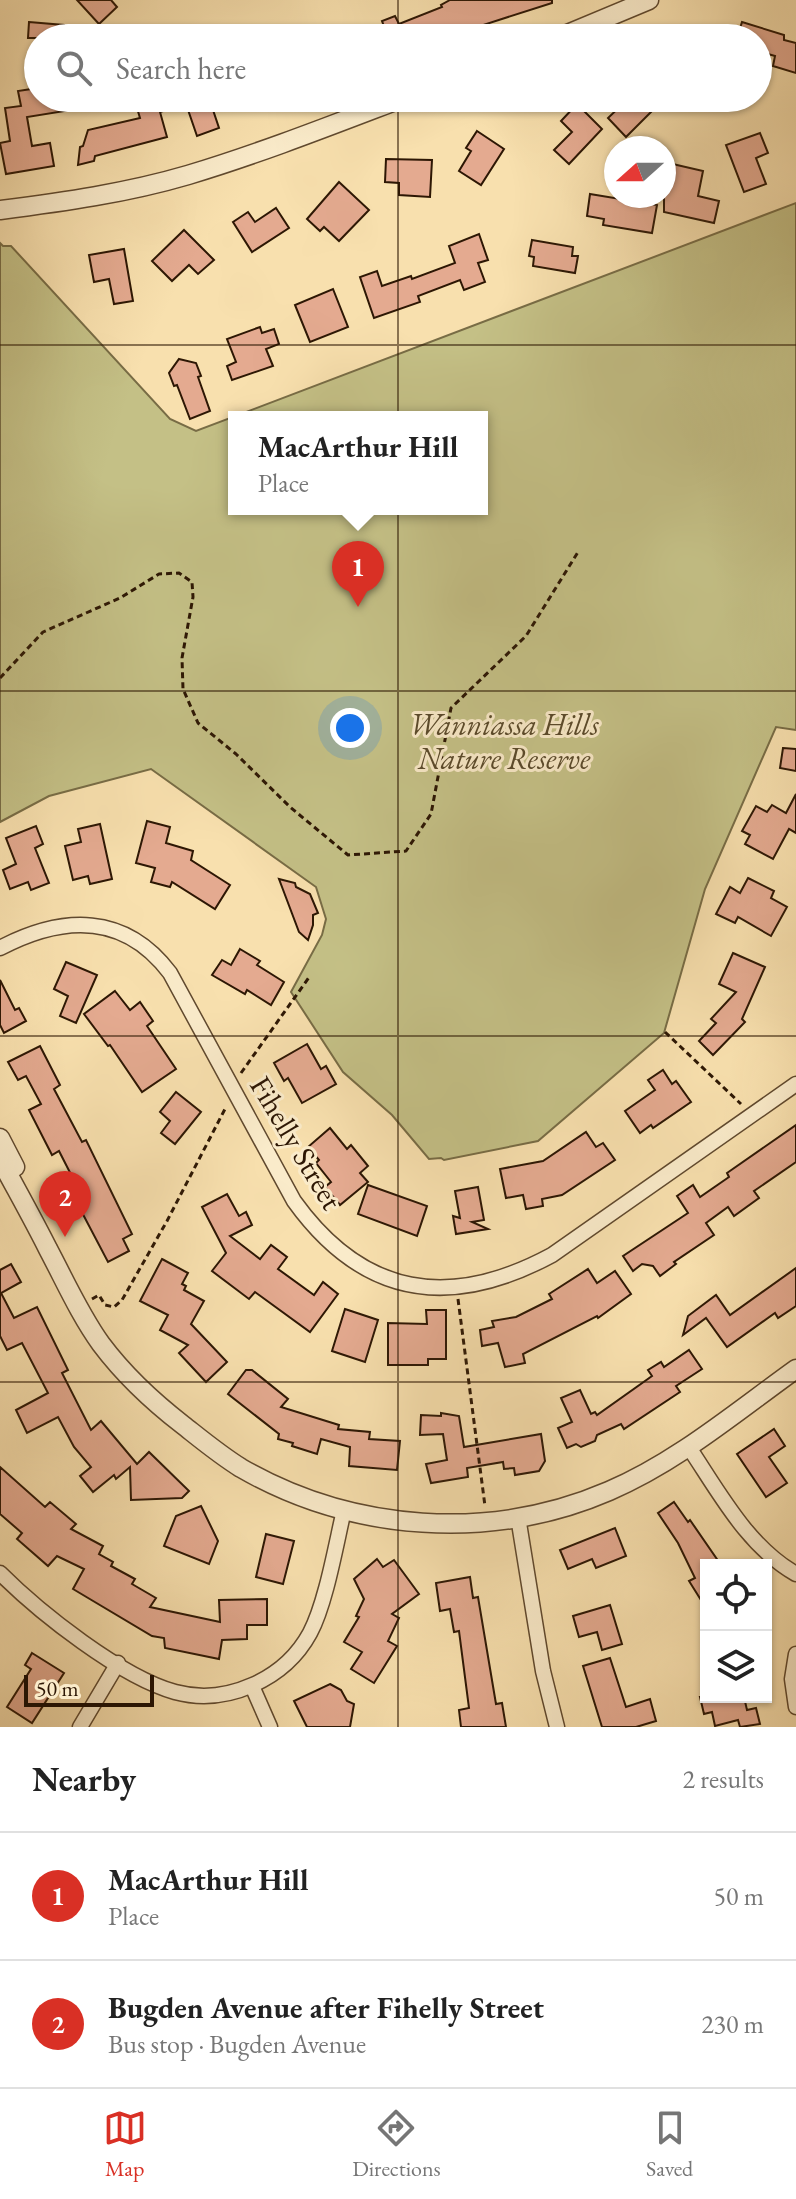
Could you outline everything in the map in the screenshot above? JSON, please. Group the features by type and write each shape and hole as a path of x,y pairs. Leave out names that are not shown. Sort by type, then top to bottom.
{"street":[{"path":"592,24 649,0"},
{"path":"0,210 104,195 185,176 264,151 366,112"},
{"name":"Fihelly Street","path":"0,948 35,932 65,926 95,926 135,938 156,954 170,973 294,1201 313,1227 353,1263 378,1276 411,1284 457,1288 521,1272 552,1255 796,1084"},
{"path":"0,1138 68,1276 87,1302 105,1342"},
{"path":"0,1159 105,1342 138,1389 241,1467 266,1481 344,1510 386,1519 459,1524 518,1517 607,1492 648,1472 688,1446 796,1369"},
{"path":"688,1446 756,1543 777,1563 796,1574"},
{"path":"0,1573 58,1624 118,1663 175,1692 201,1696 227,1694 252,1686 286,1663 311,1632 344,1510"},
{"path":"518,1517 543,1671 557,1727"},
{"path":"796,1654 792,1679 796,1707"},
{"path":"80,1727 118,1663"},
{"path":"252,1686 270,1727"}],"path":[{"path":"0,678 43,632 120,598 159,574 179,573 192,582 193,597 182,658 183,689 198,723 348,855 406,851 431,814 451,708 526,636 578,552"},
{"path":"239,1076 310,976"},
{"path":"665,1032 745,1108"},
{"path":"87,1302 99,1295 105,1305 114,1307 122,1300 227,1105 235,1117"},
{"path":"448,1299 462,1299"},
{"path":"459,1305 485,1505"}],"green space":[{"name":"Wanniassa Hills Nature Reserve","path":"796,203 796,730 776,727 705,889 664,1033 538,1141 444,1160 429,1159 392,1115 343,1072 291,992 322,935 326,919 316,887 151,769 49,796 0,822 0,243 11,246 170,419 196,431 228,419 228,515 488,515 488,411 249,411"}],"building":[{"path":"77,0 111,0 117,7 99,24"},
{"path":"450,0 552,0 552,3 486,24 399,24"},
{"path":"395,16 399,24 383,24 382,21"},
{"path":"772,31 784,35 784,40 796,43 796,73 773,66 775,56 772,55"},
{"path":"24,90 24,112 58,112 27,117 32,146 50,143 54,166 6,174 0,143 10,141 5,108 21,106 18,91"},
{"path":"138,112 160,112 167,137 95,156 94,161 78,165 80,147 88,130 140,118"},
{"path":"189,112 214,112 219,128 197,136"},
{"path":"569,112 585,112 602,129 569,164 554,150 572,132 561,121"},
{"path":"614,112 651,112 627,136 608,118"},
{"path":"477,131 504,149 481,185 459,171 471,151 466,148"},
{"path":"760,133 768,153 756,158 766,184 744,192 726,145"},
{"path":"386,159 432,160 430,197 399,195 399,183 385,182"},
{"path":"676,165 703,171 698,196 719,201 714,223 664,212 664,208 676,208"},
{"path":"339,182 369,210 339,241 324,227 320,231 307,219"},
{"path":"590,194 604,196 604,208 656,208 652,233 603,225 604,219 587,216"},
{"path":"276,208 289,228 252,252 233,222 248,212 255,222"},
{"path":"184,230 214,260 198,274 189,265 172,281 152,261"},
{"path":"479,234 488,260 478,263 485,282 464,290 460,280 418,296 420,302 374,318 360,277 377,271 382,286 411,276 412,279 455,263 449,246"},
{"path":"532,240 573,247 572,256 578,256 575,273 533,266 534,257 529,256"},
{"path":"124,249 133,301 114,304 109,279 94,282 89,255"},
{"path":"333,289 348,327 310,342 295,305"},
{"path":"260,327 262,333 274,329 279,344 266,349 273,366 232,380 227,366 236,362 227,339"},
{"path":"179,359 196,363 210,411 190,419 169,373"},
{"path":"783,748 796,749 796,771 780,768"},
{"path":"796,794 796,833 789,829 773,859 745,844 750,835 742,831 756,806 767,812 772,805 786,813"},
{"path":"147,821 170,827 166,843 193,851 191,860 230,885 215,909 172,882 170,887 151,882 155,868 136,863"},
{"path":"100,824 112,879 90,884 88,876 73,880 65,846 81,842 78,829"},
{"path":"36,826 43,844 35,848 49,883 31,890 28,882 10,889 3,870 16,864 6,838"},
{"path":"748,878 774,891 771,898 787,907 771,936 738,917 735,923 716,914 730,887 740,893"},
{"path":"279,879 295,883 296,887 310,894 318,913 313,915 308,940 299,932"},
{"path":"240,949 260,961 257,965 284,982 271,1005 247,990 245,994 212,975 222,960 231,965"},
{"path":"733,953 765,967 742,1019 745,1022 713,1055 699,1041 716,1023 711,1019 736,992 719,984"},
{"path":"66,962 97,975 76,1023 60,1016 68,996 54,989"},
{"path":"0,980 15,1010 19,1008 26,1021 4,1033 0,1025"},
{"path":"115,991 130,1010 140,1002 153,1021 147,1026 176,1069 142,1092 84,1014"},
{"path":"307,1044 321,1069 326,1066 336,1084 302,1103 288,1078 284,1081 274,1063"},
{"path":"40,1046 60,1085 54,1089 82,1142 86,1140 132,1234 123,1239 129,1251 108,1262 77,1203 84,1200 59,1151 52,1155 29,1110 41,1104 26,1076 18,1080 8,1062"},
{"path":"663,1070 672,1084 676,1081 691,1102 653,1128 651,1125 640,1133 625,1111 655,1090 648,1080"},
{"path":"176,1092 201,1112 175,1144 161,1133 170,1121 160,1112"},
{"path":"796,1125 796,1162 754,1191 759,1198 734,1216 728,1207 706,1223 714,1235 674,1262 676,1264 660,1276 653,1266 642,1264 633,1271 623,1256 688,1213 677,1196 693,1185 700,1197 729,1177 727,1173"},
{"path":"330,1128 347,1149 351,1145 368,1166 360,1173 368,1182 340,1205 325,1187 331,1182 308,1147"},
{"path":"586,1132 596,1147 603,1143 615,1160 562,1195 542,1199 543,1206 526,1209 523,1195 506,1198 500,1169 543,1161"},
{"path":"368,1185 427,1206 417,1236 358,1214"},
{"path":"478,1187 484,1220 472,1222 488,1229 456,1234 453,1216 460,1218 455,1191"},
{"path":"227,1194 239,1216 246,1212 252,1225 230,1236 260,1259 271,1245 287,1257 278,1269 314,1295 323,1282 338,1294 310,1332 255,1292 249,1299 212,1271 226,1253 202,1207"},
{"path":"162,1259 188,1273 182,1284 186,1286 184,1290 204,1301 191,1324 227,1362 206,1382 179,1353 188,1345 160,1330 168,1315 140,1301"},
{"path":"11,1264 21,1282 1,1293 14,1318 37,1307 68,1370 62,1373 91,1430 101,1421 137,1464 149,1452 189,1491 182,1498 131,1500 130,1467 93,1492 80,1476 91,1467 74,1447 58,1417 27,1433 16,1410 48,1393 22,1343 7,1350 0,1336 0,1270"},
{"path":"796,1268 796,1306 778,1318 775,1313 727,1347 706,1318 683,1335 688,1316 716,1295 730,1315"},
{"path":"588,1269 597,1283 615,1271 631,1294 598,1318 523,1354 525,1363 505,1367 498,1343 482,1346 480,1330 494,1327 492,1321 516,1317 552,1299 549,1294"},
{"path":"345,1309 378,1320 365,1362 332,1351"},
{"path":"426,1310 446,1310 446,1359 428,1359 428,1365 388,1365 388,1323 427,1324"},
{"path":"689,1350 702,1369 676,1386 680,1392 624,1429 621,1424 597,1435 595,1441 581,1447 576,1444 567,1448 558,1428 572,1422 561,1398 580,1390 591,1414 595,1412 597,1415 652,1376 648,1370 661,1362 664,1367"},
{"path":"246,1370 252,1370 288,1399 281,1407 339,1425 338,1429 370,1432 369,1439 400,1441 397,1470 349,1466 350,1447 321,1439 317,1454 278,1439 279,1434 228,1394"},
{"path":"441,1413 459,1416 464,1447 541,1434 545,1461 539,1471 515,1475 514,1468 504,1469 503,1462 467,1468 468,1477 431,1483 426,1464 447,1460 443,1434 420,1435 421,1415 441,1416"},
{"path":"774,1429 785,1446 769,1457 787,1483 766,1497 737,1454"},
{"path":"0,1467 45,1507 50,1502 76,1524 71,1529 103,1546 99,1554 113,1562 111,1566 135,1579 132,1584 156,1598 150,1607 220,1622 219,1600 267,1599 267,1625 247,1625 247,1639 222,1640 219,1659 165,1648 164,1638 152,1636 73,1589 84,1569 57,1556 48,1566 17,1539 22,1533 0,1514"},
{"path":"674,1502 717,1559 700,1559 700,1598 689,1581 695,1578 678,1543 658,1513"},
{"path":"201,1506 218,1541 209,1564 164,1546 176,1516"},
{"path":"615,1528 626,1556 596,1568 592,1559 568,1569 560,1550"},
{"path":"266,1534 294,1541 283,1584 256,1577"},
{"path":"377,1559 383,1567 394,1560 419,1594 392,1614 399,1618 388,1641 397,1646 374,1683 351,1669 362,1652 344,1642 359,1617 356,1616 364,1599 354,1579"},
{"path":"470,1577 473,1598 478,1597 496,1704 502,1703 506,1727 461,1727 459,1710 469,1708 459,1631 454,1632 450,1609 440,1611 436,1583"},
{"path":"610,1605 622,1644 602,1650 597,1632 579,1637 573,1616"},
{"path":"32,1653 64,1673 32,1723 7,1707 31,1669 25,1665"},
{"path":"610,1658 626,1707 650,1699 656,1721 636,1727 602,1727 583,1666"},
{"path":"330,1684 341,1690 347,1701 354,1704 350,1727 307,1727 294,1701"},
{"path":"701,1703 745,1703 747,1710 756,1708 760,1724 740,1727 738,1720 715,1726 712,1712 704,1714"}],"place":[{"name":"MacArthur Hill","path":"358,607"},
{"name":"Bugden Avenue after Fihelly Street","path":"65,1237"}]}
